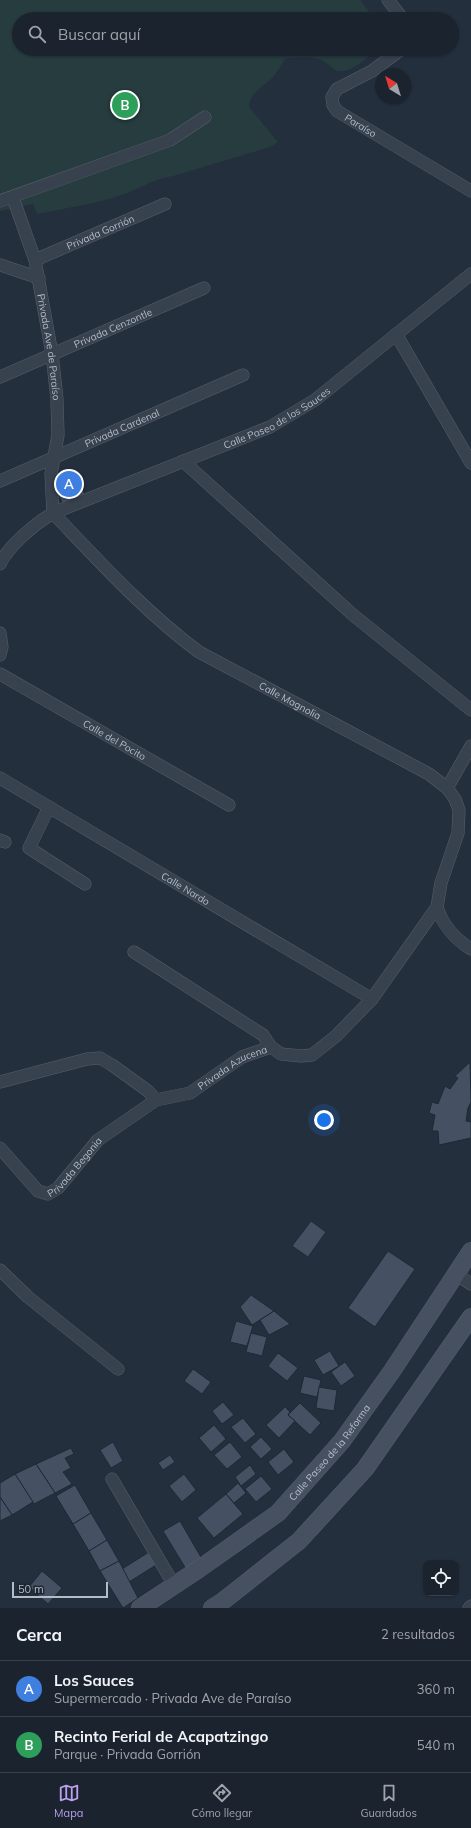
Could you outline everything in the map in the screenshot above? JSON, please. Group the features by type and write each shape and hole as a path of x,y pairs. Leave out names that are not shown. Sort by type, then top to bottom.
{"main road":[{"name":"Calle Paseo de la Reforma","path":"140,1608 278,1513 342,1441 392,1371 471,1251"},
{"path":"212,1608 299,1541 365,1469 471,1317"}],"street":[{"path":"388,0 397,12"},
{"name":"Paraíso","path":"392,56 372,71 337,89 332,97 333,105 337,111 471,191"},
{"path":"0,201 13,198 170,140 205,117"},
{"name":"Privada Ave de Paraíso","path":"13,198 35,260 52,354 57,399 58,428 51,474 53,513"},
{"name":"Privada Gorrión","path":"35,260 165,204"},
{"path":"0,265 39,278"},
{"path":"0,276 14,270"},
{"name":"Calle Paseo de los Sauces","path":"0,564 4,555 35,526 53,513 270,427 315,400 471,274"},
{"name":"Privada Cenzontle","path":"0,376 204,288"},
{"path":"396,334 471,463"},
{"name":"Privada Cardenal","path":"0,481 243,375"},
{"path":"183,461 352,614 471,710"},
{"name":"Calle Magnolia","path":"53,513 128,590 180,638 199,652 429,774 447,788 455,799 459,810 458,833 441,884 437,907"},
{"path":"0,633 2,647 0,654"},
{"name":"Calle del Pocito","path":"0,674 229,805"},
{"path":"447,788 471,746"},
{"name":"Calle Nardo","path":"0,778 372,998"},
{"path":"49,807 29,848 84,884"},
{"path":"437,907 441,920 462,943 471,949"},
{"name":"Privada Azucena","path":"156,1100 190,1093 242,1057 271,1047 281,1054 301,1056 312,1055 336,1036 372,998 437,907"},
{"path":"134,952 263,1035 271,1047"},
{"path":"0,1082 87,1059 100,1058 148,1091 156,1100"},
{"name":"Privada Begonia","path":"0,1148 38,1191 48,1194 58,1188 98,1140 156,1100"},
{"path":"0,1270 28,1297 118,1369"},
{"path":"456,1274 471,1284"},
{"path":"112,1479 174,1585"}],"green space":[{"path":"0,0 360,0 369,12 12,12 12,56 369,56 358,65 344,71 337,71 325,61 318,59 303,57 285,59 274,76 255,93 249,107 278,142 270,147 157,180 120,196 94,203 37,214 33,204 0,211"}],"building":[{"path":"73,469 86,496 63,504 56,491 59,476"},
{"path":"470,1062 471,1102 468,1108 466,1121 471,1122 471,1138 439,1145 438,1131 432,1131 435,1115 429,1113 432,1102 438,1104 445,1086 450,1089 458,1078 455,1076"},
{"path":"311,1221 326,1232 308,1257 292,1246"},
{"path":"388,1251 415,1269 375,1327 348,1308"},
{"path":"251,1295 274,1311 252,1325 240,1307"},
{"path":"274,1311 290,1324 269,1335 260,1320"},
{"path":"236,1321 253,1326 247,1346 230,1342"},
{"path":"251,1333 267,1337 262,1356 246,1352"},
{"path":"330,1351 339,1366 323,1375 314,1360"},
{"path":"278,1353 298,1368 287,1381 268,1366"},
{"path":"345,1362 355,1376 341,1386 331,1372"},
{"path":"193,1369 211,1382 202,1394 184,1381"},
{"path":"304,1376 321,1380 317,1397 300,1393"},
{"path":"319,1387 337,1390 334,1411 316,1408"},
{"path":"223,1402 234,1415 222,1424 212,1411"},
{"path":"300,1403 321,1423 310,1435 288,1415"},
{"path":"285,1407 290,1412 288,1415 295,1421 279,1438 266,1425"},
{"path":"243,1418 256,1434 245,1443 231,1427"},
{"path":"214,1425 226,1439 211,1452 199,1438"},
{"path":"261,1437 272,1449 261,1459 250,1447"},
{"path":"113,1442 123,1461 111,1468 100,1450"},
{"path":"230,1442 242,1457 227,1469 214,1455"},
{"path":"71,1448 74,1454 65,1458 71,1468 63,1472 72,1484 55,1493 36,1464"},
{"path":"284,1449 294,1462 278,1475 268,1462"},
{"path":"170,1455 175,1462 163,1470 158,1463"},
{"path":"36,1464 55,1493 34,1504 15,1474"},
{"path":"250,1465 256,1474 241,1486 235,1477"},
{"path":"15,1474 33,1502 12,1515 0,1497 0,1483"},
{"path":"184,1474 196,1490 182,1502 169,1486"},
{"path":"261,1476 272,1489 256,1502 245,1489"},
{"path":"238,1483 246,1493 234,1503 226,1494"},
{"path":"75,1485 91,1513 73,1524 56,1496"},
{"path":"226,1494 243,1514 214,1538 197,1518"},
{"path":"0,1497 12,1515 0,1521"},
{"path":"91,1513 107,1540 89,1551 73,1524"},
{"path":"180,1521 202,1559 186,1569 163,1531"},
{"path":"107,1540 119,1561 100,1571 89,1551"},
{"path":"149,1552 156,1565 129,1582 122,1569"},
{"path":"119,1561 138,1598 123,1608 100,1571"},
{"path":"42,1571 62,1588 48,1604 29,1587"}],"place":[{"name":"Recinto Ferial de Acapatzingo","path":"125,105"},
{"name":"Los Sauces","path":"69,484"}]}
